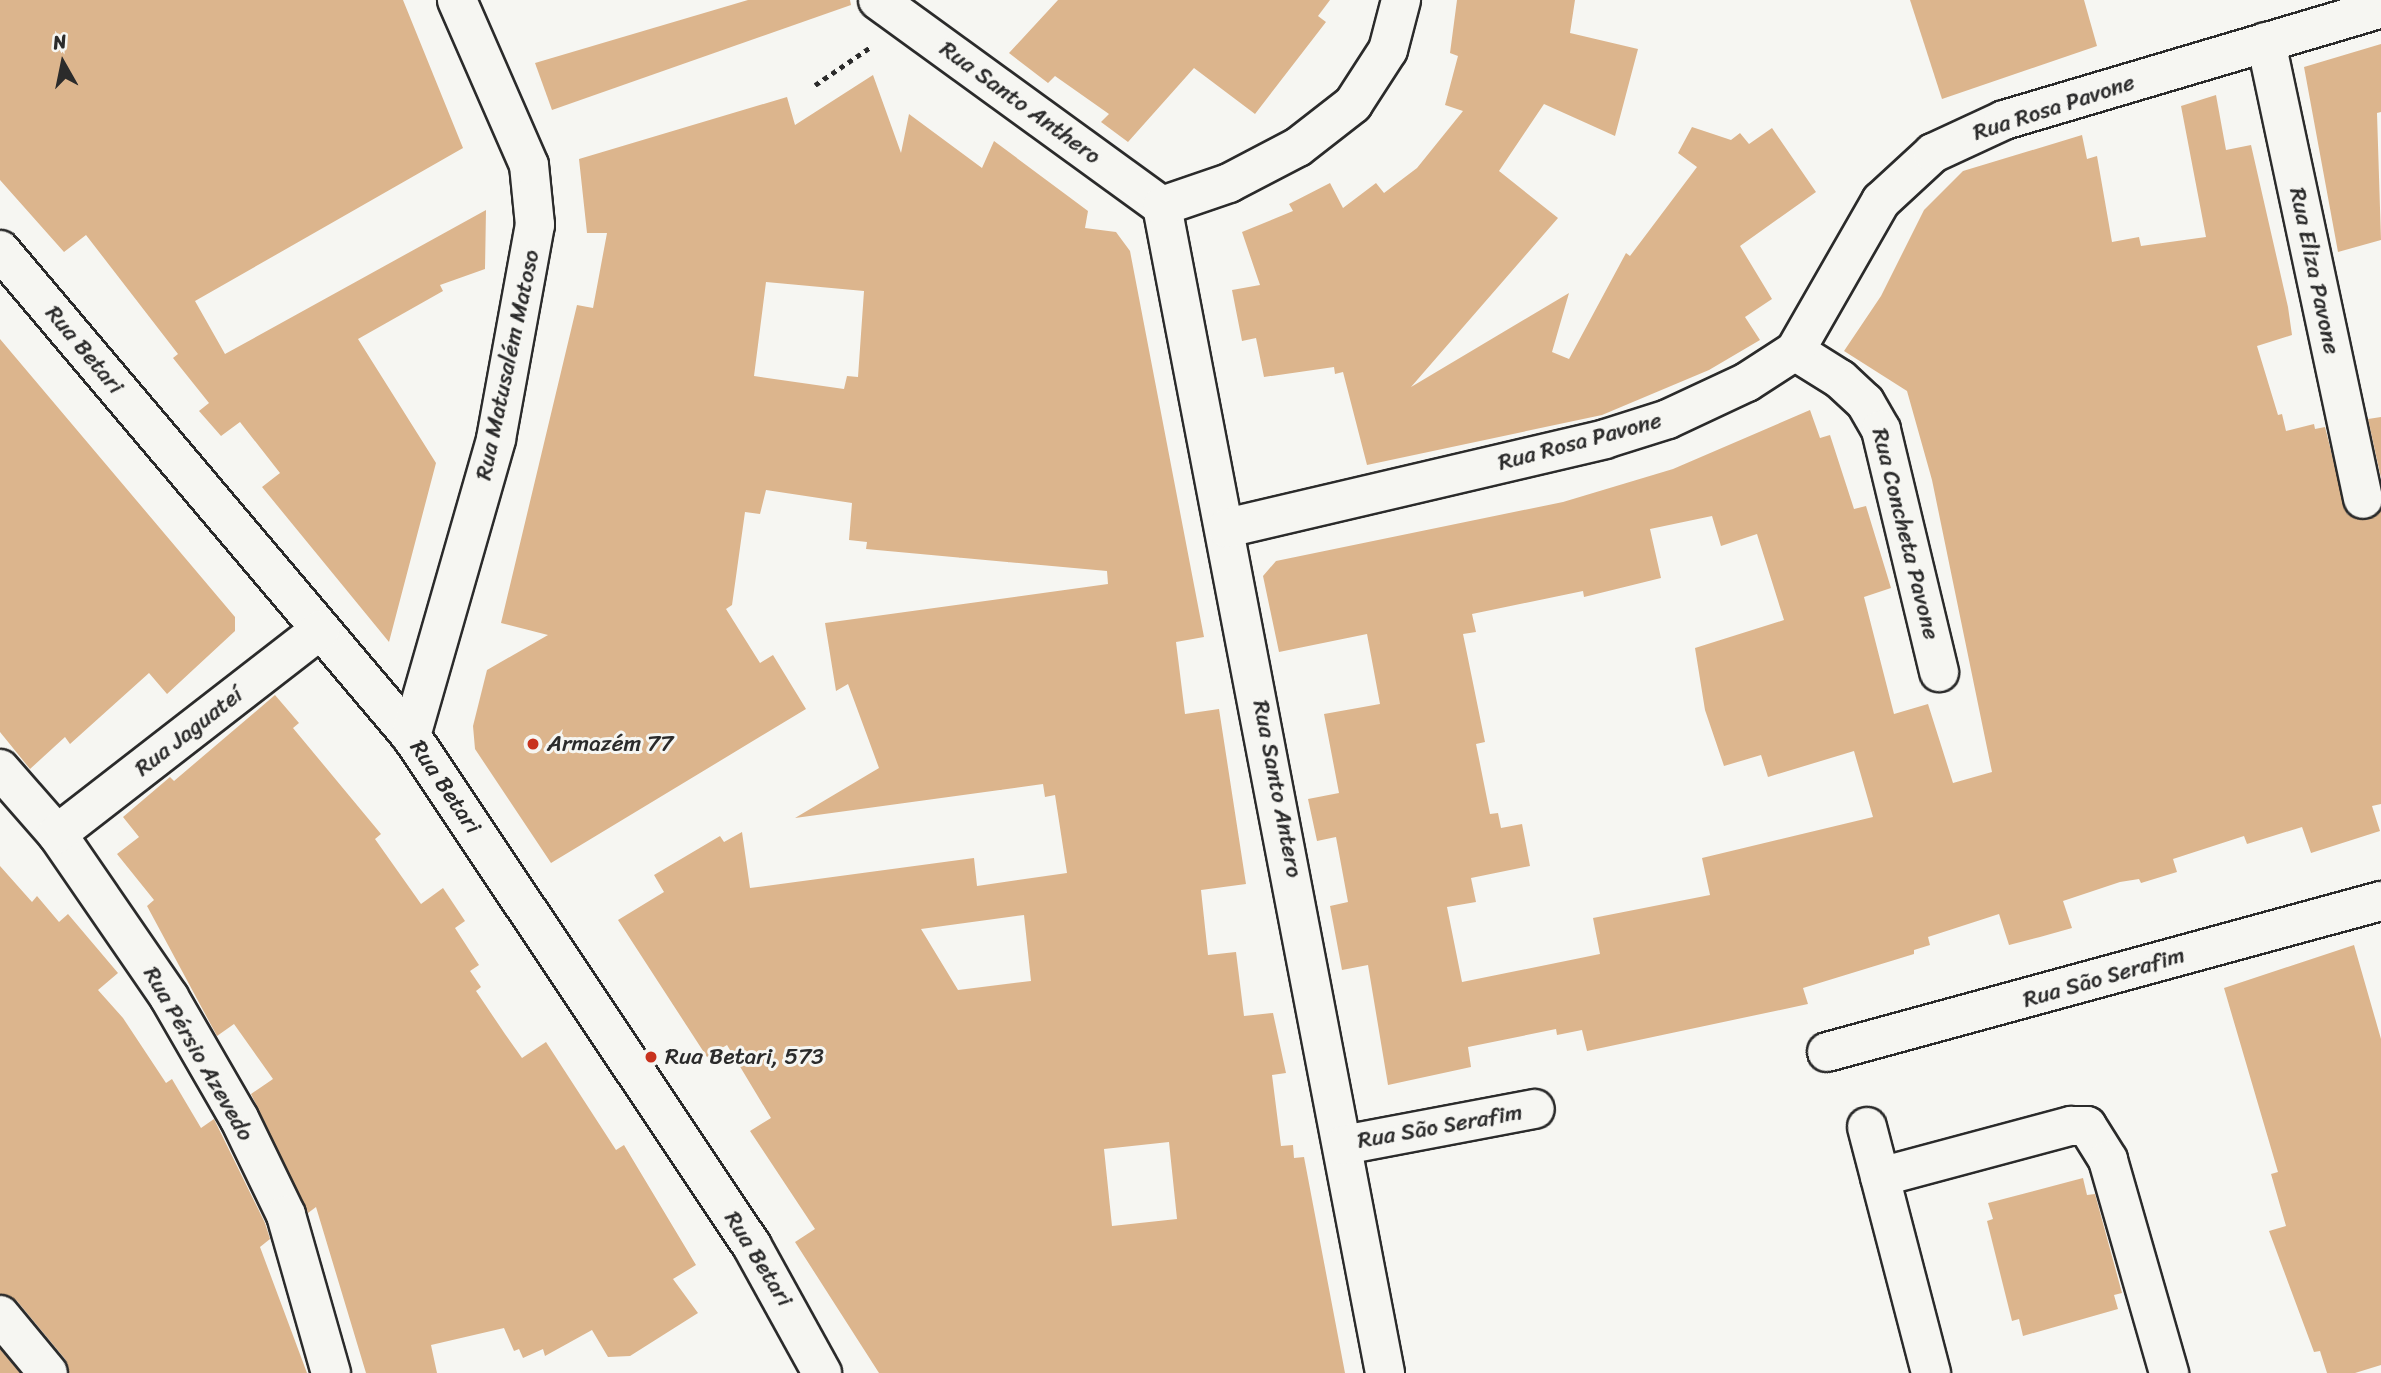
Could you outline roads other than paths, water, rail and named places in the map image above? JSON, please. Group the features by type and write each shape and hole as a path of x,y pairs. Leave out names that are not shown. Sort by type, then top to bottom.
{"street":[{"name":"Rua Matusalém Matoso","path":"411,736 496,439 536,225 529,164 457,0"},
{"path":"1162,206 1229,184 1298,146 1353,104 1388,50 1401,0"},
{"name":"Rua Rosa Pavone","path":"1227,528 1605,439 1691,408 1747,382 1796,351 1881,201 1933,153 2004,120 2381,8"},
{"name":"Rua Santo Anthero","path":"893,11 1162,206"},
{"name":"Rua Eliza Pavone","path":"2266,42 2363,499"},
{"name":"Rua Santo Antero","path":"1162,206 1227,528 1385,1373"},
{"name":"Rua Betari","path":"0,250 411,736 752,1246 822,1373"},
{"name":"Rua Concheta Pavone","path":"1796,351 1866,402 1881,430 1939,672"},
{"name":"Rua Jaguateí","path":"57,834 320,630"},
{"name":"Rua Pérsio Azevedo","path":"0,769 57,834 169,997 239,1118 286,1215 331,1373"},
{"name":"Rua São Serafim","path":"1827,1052 2381,901"},
{"name":"Rua São Serafim","path":"1344,1144 1535,1109"},
{"path":"1880,1177 2071,1126 2087,1126 2108,1160 2169,1373"},
{"path":"1867,1128 1931,1373"},
{"path":"0,1315 48,1373"}],"place":[{"name":"Armazém 77","path":"533,744"},
{"name":"Rua Betari, 573","path":"651,1057"}]}
